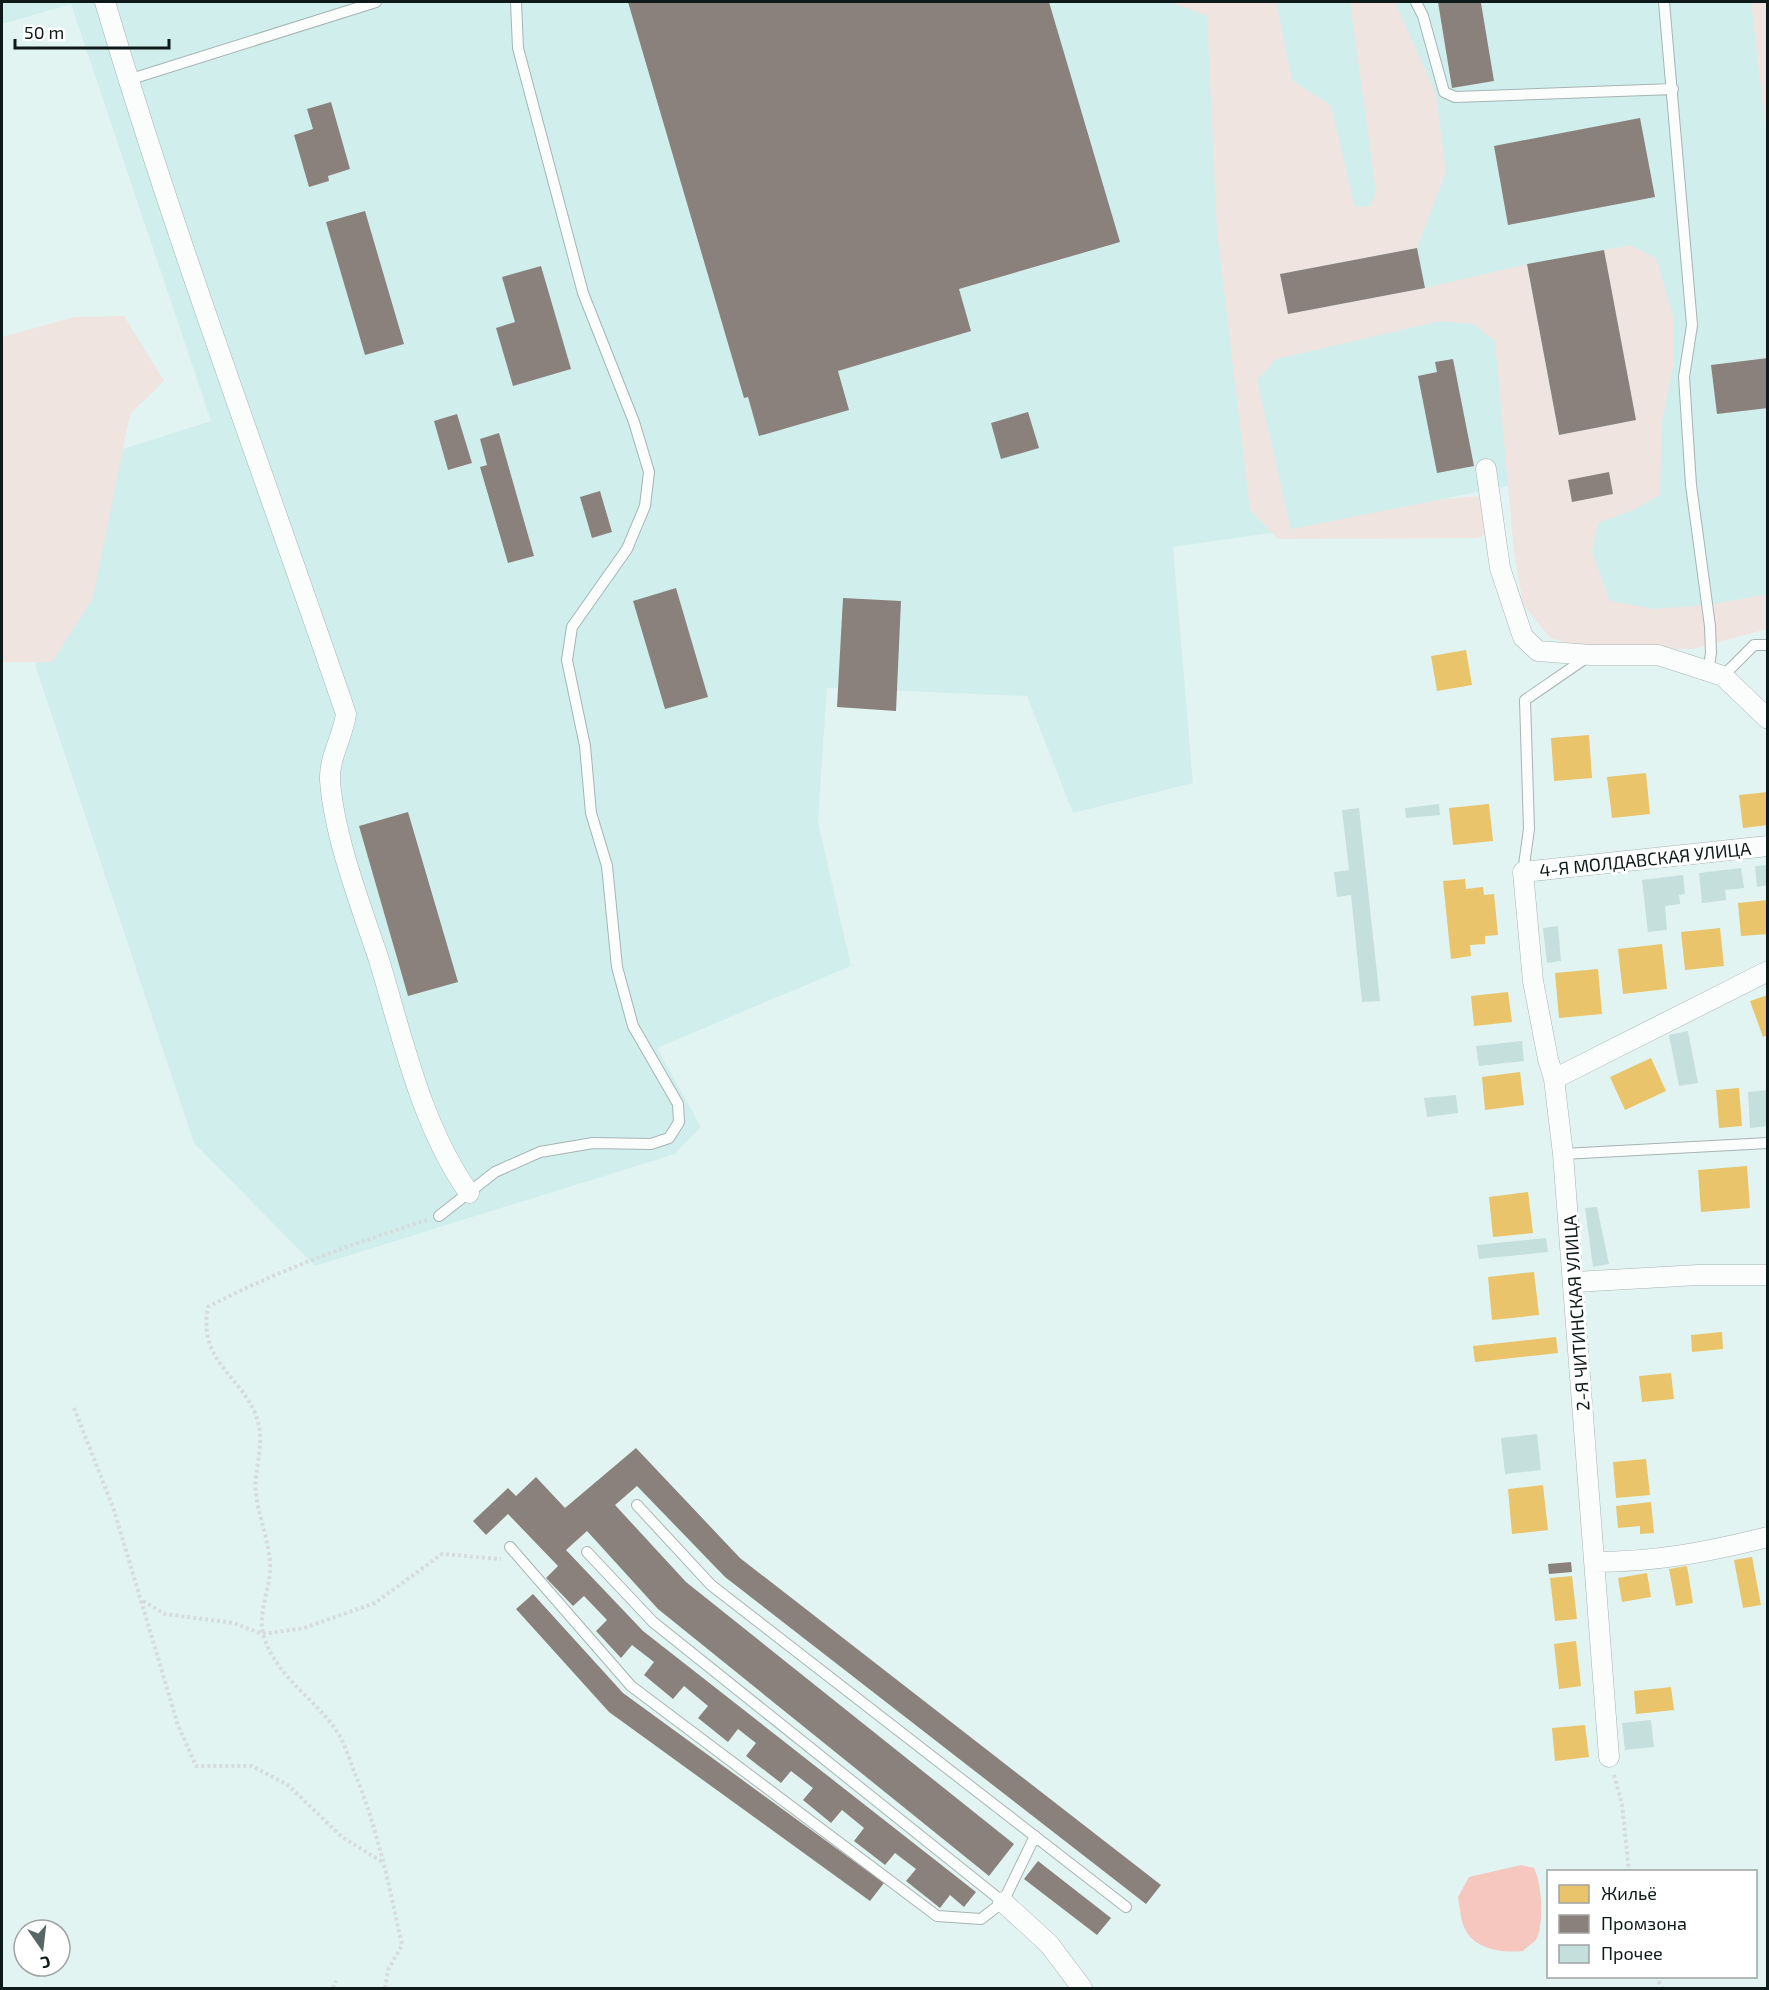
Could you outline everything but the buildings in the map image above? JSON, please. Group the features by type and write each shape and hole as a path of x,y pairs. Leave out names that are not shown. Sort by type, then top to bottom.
{"street":[{"path":"105,2 128,80 208,322 346,714 344,731 333,755 330,779 345,856 437,1142 469,1193"},
{"path":"1486,469 1500,568 1523,637 1538,651 1591,655 1658,654 1715,674 1767,719"},
{"name":"4-Я МОЛДАВСКАЯ УЛИЦА","path":"1523,872 1767,846"},
{"name":"2-Я ЧИТИНСКАЯ УЛИЦА","path":"1523,872 1533,981 1554,1079 1563,1154 1575,1282 1609,1757"},
{"path":"1554,1079 1767,971"},
{"path":"1575,1282 1698,1275 1767,1275"},
{"path":"1594,1562 1641,1562 1716,1550 1767,1537"},
{"path":"1004,1902 1049,1944 1082,1989"}],"lane":[{"path":"128,80 376,2"},
{"path":"439,1216 495,1172 540,1152 593,1143 651,1144 669,1138 679,1122 678,1104 633,1026 617,968 607,866 591,813 585,746 567,660 572,627 627,549 645,507 649,472 634,422 583,293 518,48 516,2"},
{"path":"1416,2 1444,92 1455,98 1673,89"},
{"path":"1664,2 1692,326 1684,388 1691,485 1715,674 1754,645 1767,645"},
{"path":"1523,872 1529,829 1525,699 1591,655"},
{"path":"1563,1154 1767,1143"},
{"path":"637,1505 711,1585 1126,1907"},
{"path":"510,1547 631,1686 937,1916 981,1918 1004,1902 1035,1836"},
{"path":"587,1551 653,1622 1004,1902"}],"path":[{"path":"386,1989 388,1970 402,1945 384,1863 368,1806 338,1734 272,1659 262,1634 263,1606 270,1570 256,1493 260,1426 252,1402 226,1375 210,1347 206,1321 208,1307 332,1251 439,1216"},
{"path":"74,1408 114,1510 178,1725 196,1766 252,1766 288,1785 342,1837 384,1863"},
{"path":"142,1601 165,1614 234,1623 262,1634 304,1628 375,1603 442,1554 521,1560"},
{"path":"1609,1757 1622,1804 1629,1870"},
{"path":"333,1989 336,1982"}],"shaded area":[{"path":"2,2 1767,2 1767,618 1586,643 1555,476 1292,530 1173,547 1193,783 1073,813 1027,696 827,688 818,822 851,966 657,1048 701,1127 675,1154 315,1266 194,1143 36,668 19,482 211,421 71,4 2,24"},
{"path":"1170,2 1276,2 1292,80 1331,106 1355,207 1370,206 1376,192 1350,2 1395,2 1436,94 1446,172 1417,248 1280,274 1288,314 1425,288 1527,264 1559,435 1636,420 1604,250 1630,245 1656,258 1673,315 1674,363 1662,421 1660,495 1633,510 1598,523 1592,552 1610,601 1655,609 1714,604 1767,594 1767,629 1693,649 1585,648 1550,638 1523,604 1514,552 1495,341 1473,324 1440,321 1276,359 1257,380 1291,529 1443,499 1477,496 1487,506 1488,533 1477,538 1278,539 1250,510 1217,231 1207,16"},
{"path":"1751,2 1767,2 1767,143"},
{"path":"124,316 164,381 130,414 93,598 52,662 2,662 2,337 75,317"},
{"path":"1521,1865 1534,1868 1539,1883 1541,1913 1537,1938 1523,1951 1498,1950 1482,1946 1475,1942 1465,1929 1458,1897 1469,1877"}]}
